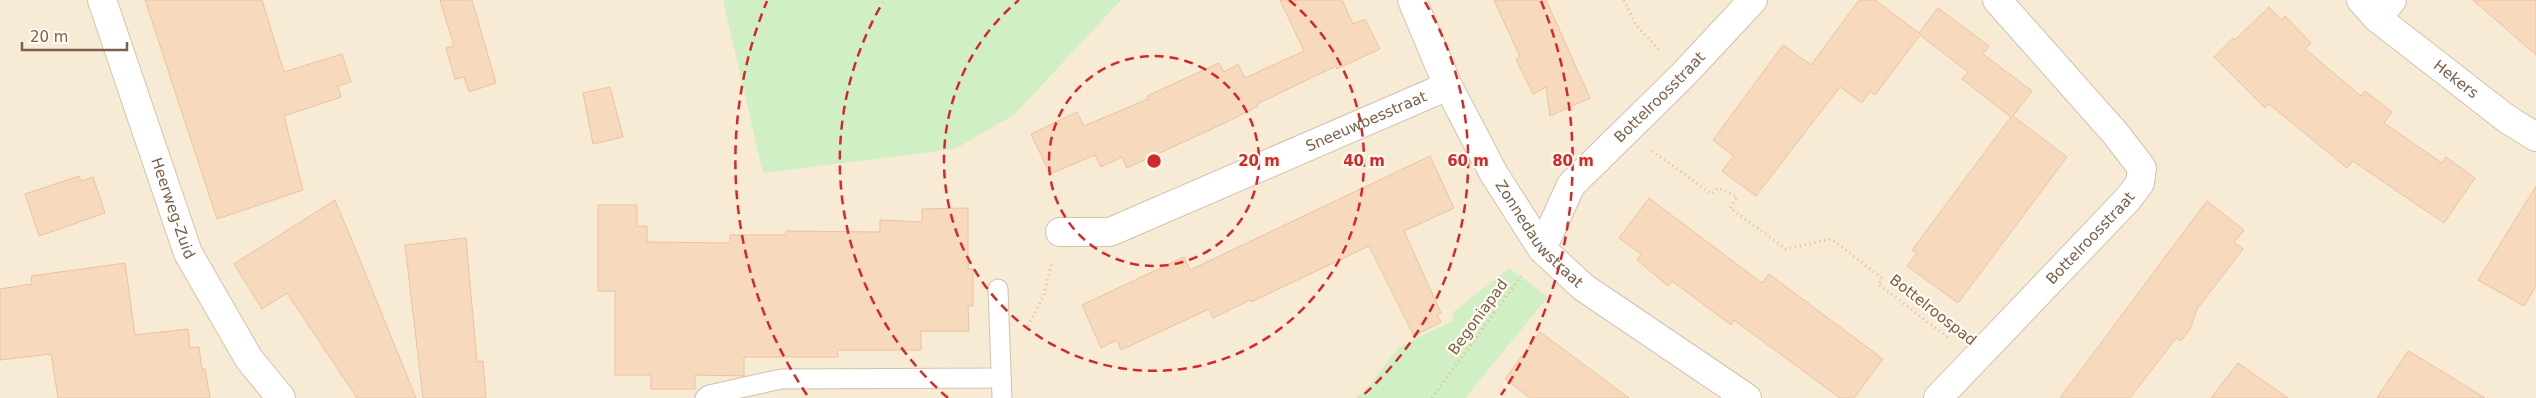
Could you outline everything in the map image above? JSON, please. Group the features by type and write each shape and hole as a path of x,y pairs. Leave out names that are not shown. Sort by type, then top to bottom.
{"street":[{"name":"Heerweg-Zuid","path":"102,0 188,253 250,359 281,398"},
{"name":"Zonnedauwstraat","path":"1412,0 1448,86 1494,174 1542,249 1584,287 1747,398"},
{"name":"Bottelroosstraat","path":"1542,249 1571,184 1683,75 1753,0"},
{"name":"Bottelroosstraat","path":"1938,398 2127,200 2140,183 2142,168 2115,133 1997,0"},
{"name":"Hekers","path":"2377,6 2507,119 2536,137"},
{"name":"Sneeuwbesstraat","path":"1060,232 1110,232 1448,86"}],"lane":[{"path":"998,289 1002,398"},
{"path":"705,398 709,395 781,379 1001,378"}],"path":[{"path":"1624,0 1636,25 1683,75"},
{"name":"Bottelroospad","path":"1625,131 1712,194 1718,188 1737,197 1730,208 1786,249 1831,239 1882,278 1878,284 1975,359"},
{"path":"1026,331 1044,295 1060,232"},
{"name":"Begoniapad","path":"1432,398 1542,249"}],"shaded area":[{"path":"0,0 2536,0 2536,398 0,398"}],"green space":[{"path":"723,0 1121,0 1015,114 955,149 763,173"},
{"path":"1509,268 1548,297 1465,398 1355,398 1363,393 1399,347 1454,320 1452,313"}],"building":[{"path":"145,0 262,0 284,72 342,54 351,82 338,86 341,97 284,116 303,190 217,219"},
{"path":"440,0 472,0 496,83 469,92 464,77 455,79 446,48 454,46"},
{"path":"1280,0 1342,0 1353,24 1365,19 1380,49 1337,69 1336,66 1257,104 1258,106 1229,121 1127,168 1122,157 1101,167 1095,155 1050,174 1031,134 1077,112 1084,126 1148,99 1147,96 1219,63 1224,72 1238,64 1245,78 1304,51"},
{"path":"1494,0 1546,0 1590,98 1550,116 1546,87 1533,94 1516,59 1520,57"},
{"path":"1859,0 1875,0 1919,33 1938,8 1989,46 1983,54 2032,91 2013,116 2067,157 1958,303 1907,266 1917,253 1912,250 2011,117 1962,79 1968,72 1920,35 1875,95 1870,91 1862,103 1840,87 1756,196 1722,171 1734,156 1713,140 1783,45 1811,65"},
{"path":"2473,0 2536,0 2536,55"},
{"path":"2269,7 2282,20 2285,16 2311,43 2305,49 2361,96 2365,91 2392,112 2384,123 2442,163 2446,157 2475,178 2444,223 2353,161 2347,168 2269,104 2265,108 2214,57 2233,38 2235,40"},
{"path":"610,87 623,137 593,144 583,93"},
{"path":"1430,156 1454,208 1404,231 1441,313 1437,315 1441,322 1414,336 1369,246 1213,318 1209,309 1121,350 1117,340 1101,348 1082,305 1184,257 1190,270"},
{"path":"79,176 81,181 93,177 105,213 39,236 25,194"},
{"path":"2536,186 2536,286 2524,306 2478,280"},
{"path":"1649,198 1762,283 1769,274 1883,359 1854,398 1840,398 1734,320 1731,325 1672,281 1668,286 1637,260 1641,254 1619,238"},
{"path":"335,200 416,398 357,398 287,293 262,309 234,264"},
{"path":"2207,201 2244,230 2234,242 2243,249 2197,309 2190,329 2181,341 2176,338 2130,398 2060,398"},
{"path":"598,205 637,205 637,226 647,226 647,242 730,243 730,235 786,235 786,231 880,232 880,220 922,222 922,209 968,208 968,269 973,269 973,306 968,306 969,331 921,331 921,350 837,350 838,357 744,357 744,376 695,375 695,389 651,389 651,375 615,375 615,291 598,291"},
{"path":"466,238 477,362 483,361 486,398 423,398 405,245"},
{"path":"125,263 135,335 188,329 190,348 199,347 202,369 205,369 210,398 58,398 51,354 0,360 0,289 32,284 31,276"},
{"path":"1540,332 1629,398 1530,398 1505,379"},
{"path":"2408,351 2425,361 2485,398 2377,398"},
{"path":"2238,363 2288,398 2211,398"}]}
